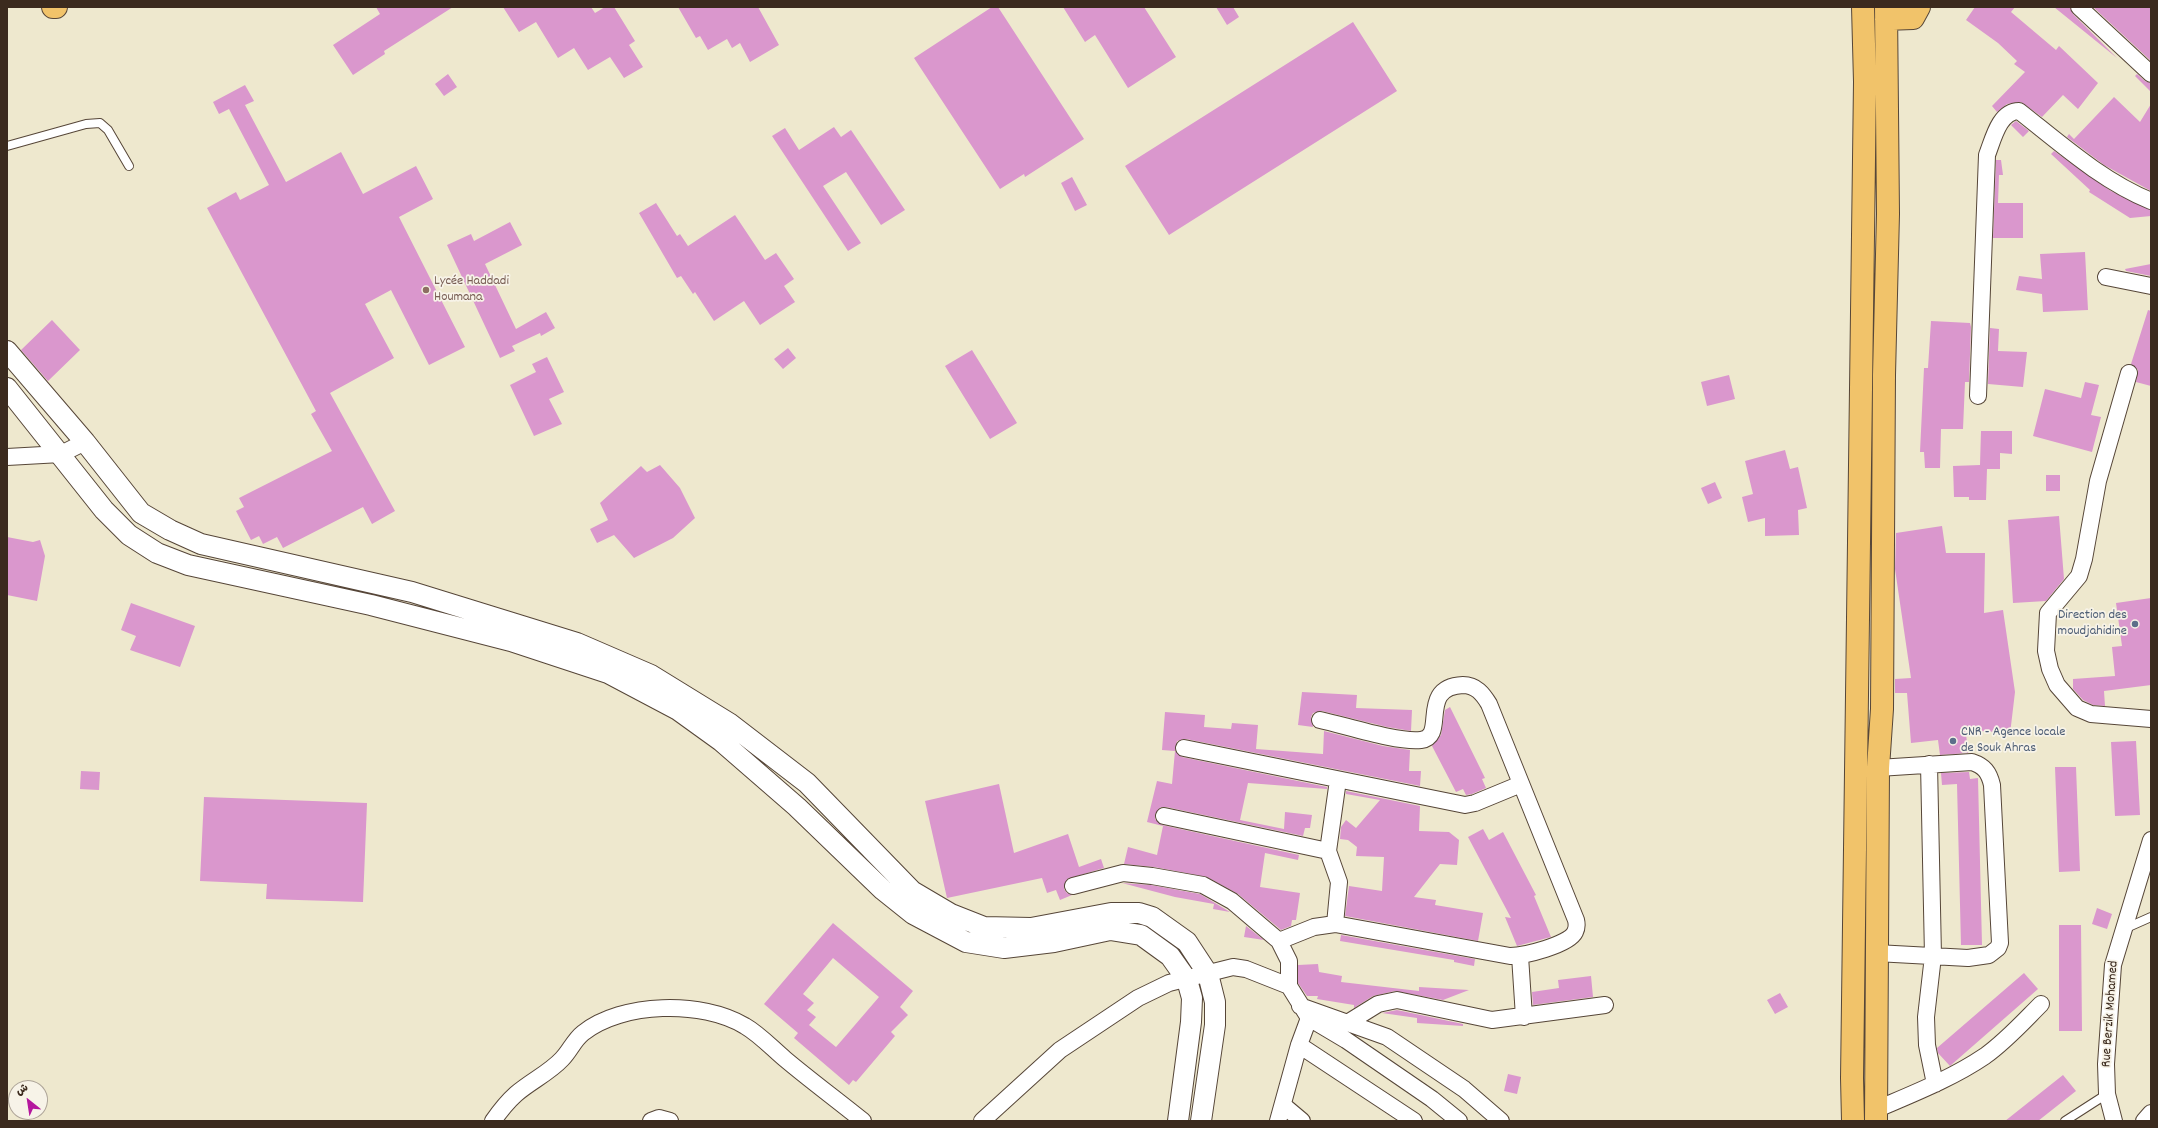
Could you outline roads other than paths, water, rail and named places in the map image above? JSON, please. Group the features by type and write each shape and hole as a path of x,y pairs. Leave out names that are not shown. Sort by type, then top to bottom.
{"highway":[{"path":"1853,1121 1852,1078 1864,82 1863,7"},
{"path":"1876,1116 1878,768 1882,709 1884,399 1888,214 1886,13 1913,18 1919,7"}],"street":[{"path":"2079,7 2151,74"},
{"path":"1978,396 1986,155 1998,127 2006,116 2013,111 2019,111 2106,177 2134,194 2151,201"},
{"path":"2106,277 2151,286"},
{"path":"7,351 85,442 141,513 170,530 201,544 412,592 577,643 651,675 729,723 807,784 912,891 951,914 984,927 1031,928 1110,912 1139,913 1152,917 1187,942 1208,974 1215,1002 1215,1025 1201,1121"},
{"path":"2129,373 2098,481 2084,559 2079,576 2048,613 2046,651 2050,670 2057,685 2077,708 2091,714 2151,719"},
{"path":"7,388 104,510 129,535 157,552 188,565 372,605 511,641 608,673 678,710 721,741 792,802 883,890 913,914 966,942 1004,948 1054,942 1110,930 1141,935 1170,956 1187,980 1192,998 1191,1022 1178,1121"},
{"path":"7,457 61,454 85,442"},
{"path":"1279,940 1314,928 1335,924 1510,956 1520,956 1539,952 1568,938 1575,934 1577,928 1576,920 1489,704 1477,689 1469,685 1449,687 1442,692 1435,709 1432,732 1429,737 1422,740 1399,738 1320,720"},
{"path":"1184,748 1466,805 1475,803 1521,784"},
{"path":"1876,953 1968,958 1989,955 1998,948 2000,927 1992,785 1990,777 1981,765 1972,762 1878,768"},
{"path":"1929,764 1933,956 1926,1031 1927,1045 1935,1084"},
{"path":"1335,924 1339,888 1328,852 1338,780"},
{"path":"1164,816 1328,852"},
{"name":"Rue Berzik Mohamed","path":"2114,1121 2107,1094 2106,1064 2113,965 2151,840"},
{"path":"1073,886 1123,873 1152,876 1203,885 1232,901 1279,940 1289,962 1289,986 1299,1005 1309,1018 1352,1044 1432,1099 1459,1121"},
{"path":"1520,956 1524,1017"},
{"path":"982,1121 1060,1050 1138,998 1169,984 1233,967 1246,969 1289,986"},
{"path":"1349,1022 1378,1004 1397,1000 1492,1020 1524,1017 1605,1004"},
{"path":"1876,1116 1984,1056 2008,1038 2041,1004"},
{"path":"1299,1005 1387,1037 1464,1089 1501,1121"},
{"path":"493,1121 504,1105 517,1093 540,1079 563,1059 583,1034 596,1026 626,1013 654,1008 680,1008 718,1015 745,1026 863,1121"},
{"path":"1278,1121 1299,1045 1309,1018"},
{"path":"1299,1045 1414,1121"},
{"path":"1282,1106 1302,1121"},
{"path":"2144,1121 2151,1113"},
{"path":"651,1121 659,1118 670,1121"}],"lane":[{"path":"7,146 86,124 100,123 108,130 129,166"},
{"path":"2123,930 2151,917"},
{"path":"2065,1121 2107,1094"}],"place":[{"name":"Lycée Haddadi Houmana","path":"426,290"},
{"name":"Direction des moudjahidine","path":"2135,624"},
{"name":"CNR - Agence locale de Souk Ahras","path":"1953,741"}]}
